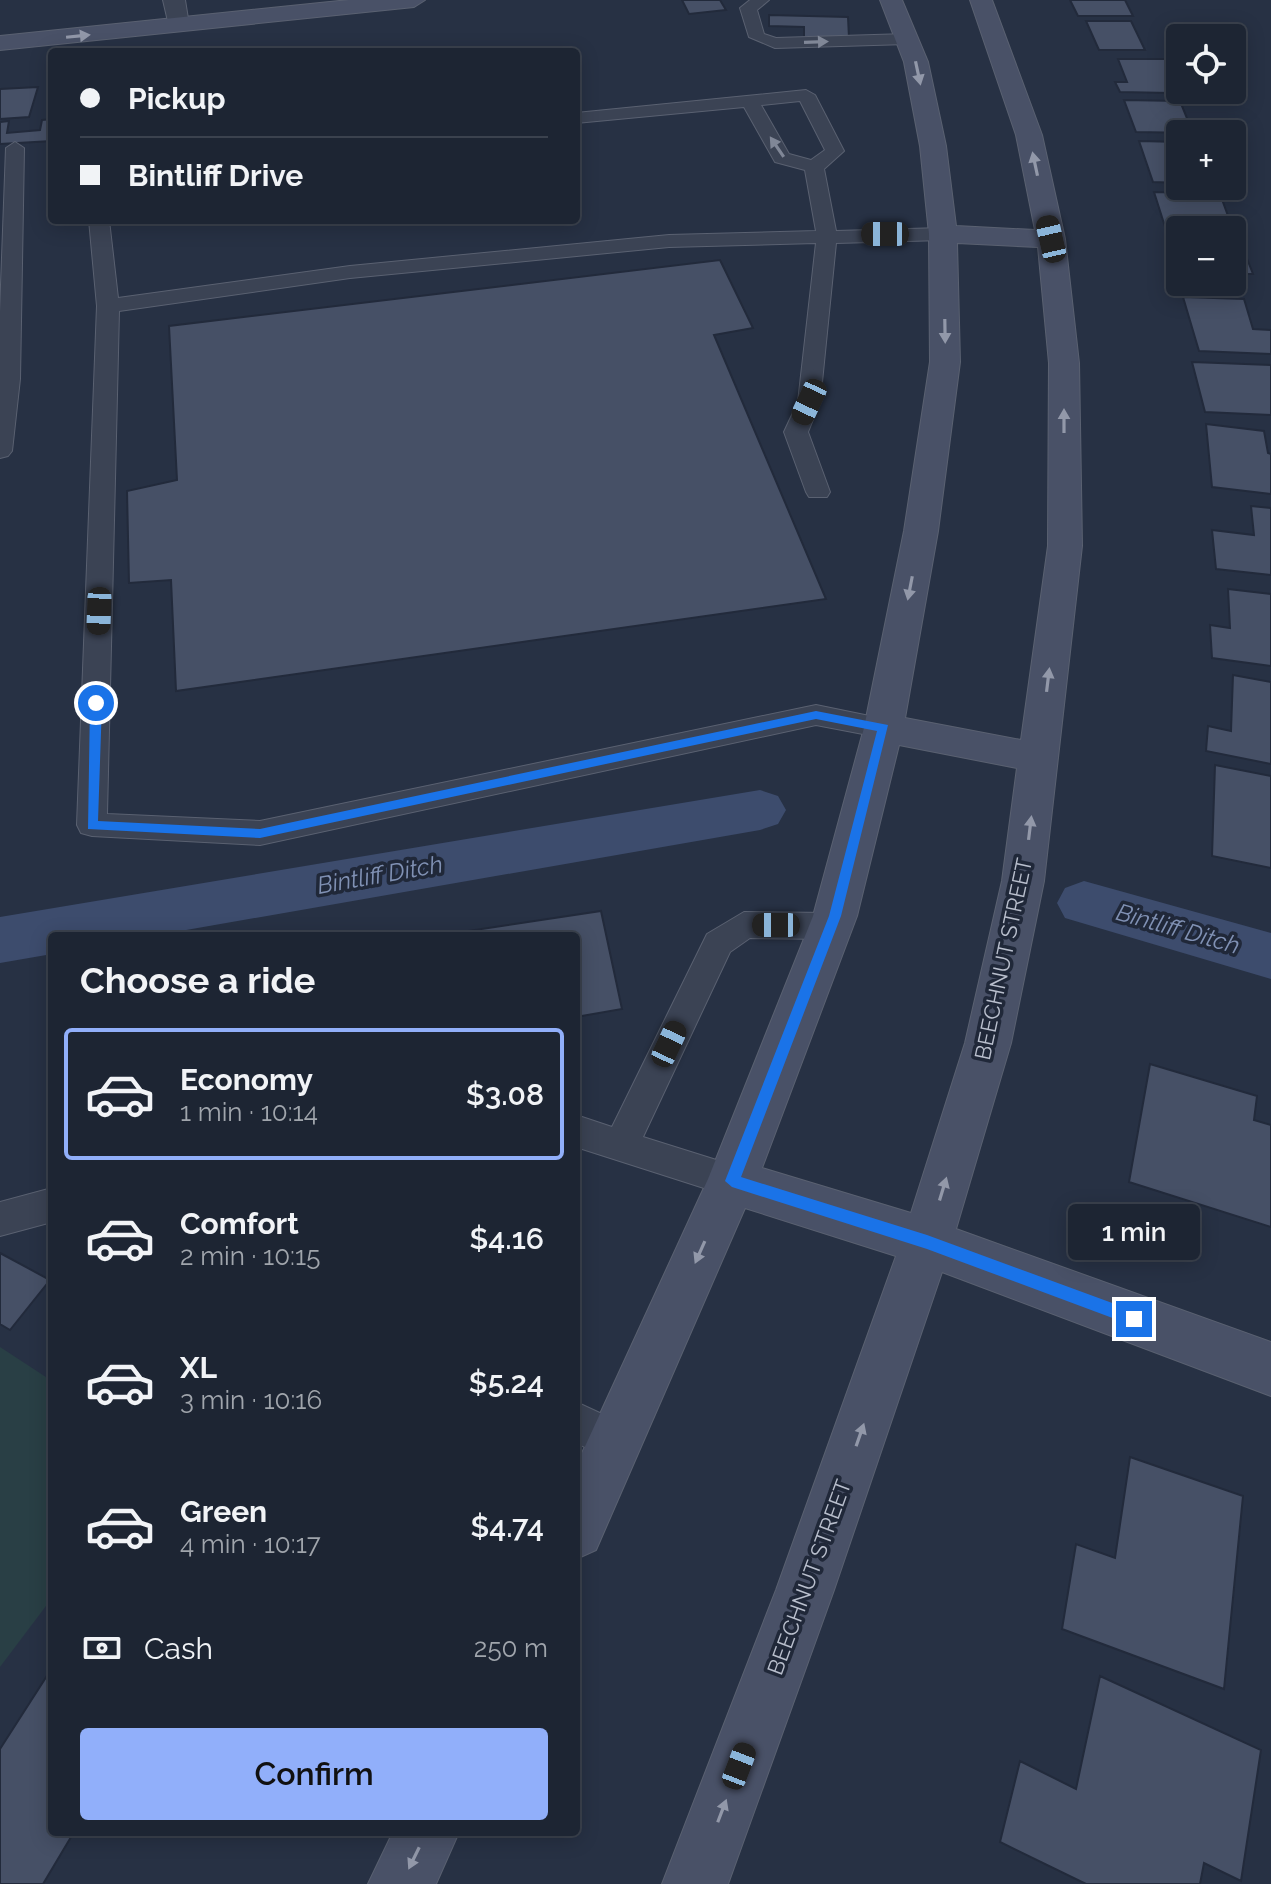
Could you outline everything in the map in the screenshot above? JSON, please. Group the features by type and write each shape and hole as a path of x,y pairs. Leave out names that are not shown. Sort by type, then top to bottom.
{"main road":[{"path":"0,43 176,9 200,0"},
{"path":"127,7 176,9 414,0"},
{"path":"580,1510 596,1432 732,1181 830,926 884,728 921,531 945,362 943,234 933,146 916,62 891,0"},
{"name":"BEECHNUT STREET","path":"695,1884 805,1590 927,1242 988,1043 1023,881 1065,546 1064,363 1051,239 1029,135 981,0"},
{"path":"943,234 1051,239"},
{"path":"884,728 1038,758"},
{"path":"732,1181 927,1242 1271,1369"},
{"path":"401,1884 425,1836"}],"lane":[{"path":"761,0 748,8 757,37 776,51 907,39"},
{"path":"580,118 806,95 835,151 814,167"},
{"path":"749,100 782,158 814,167"},
{"path":"0,451 9,379 6,195 15,148"},
{"path":"814,167 827,235 809,402 796,432 818,492"},
{"path":"99,224 108,306 92,825 260,833 816,715 884,728"},
{"path":"108,306 406,267 669,241 943,234"},
{"path":"621,1146 718,943 744,925 830,926"},
{"path":"580,1132 732,1181"},
{"path":"0,1219 48,1206"}],"green space":[{"path":"0,1347 48,1378 48,1603 0,1667"}],"building":[{"path":"682,0 720,0 726,10 689,14"},
{"path":"1070,0 1125,0 1133,16 1078,16"},
{"path":"769,15 848,17 849,38 804,37 804,27 769,26"},
{"path":"1086,21 1131,21 1145,50 1099,50"},
{"path":"1118,59 1166,59 1166,93 1120,92 1115,82 1127,82"},
{"path":"38,87 29,117 0,119 0,89"},
{"path":"1124,100 1181,104 1188,120 1166,120 1166,133 1136,132"},
{"path":"48,119 48,141 0,144 0,122 9,121 7,133 40,130 42,120"},
{"path":"1139,141 1166,142 1166,182 1153,182"},
{"path":"1154,192 1166,192 1166,200 1222,200 1228,216 1166,216 1166,230"},
{"path":"1246,256 1253,274 1246,274"},
{"path":"720,260 753,328 714,335 826,599 176,691 171,580 129,583 127,491 177,480 169,326"},
{"path":"1183,297 1244,299 1253,329 1271,330 1271,354 1199,351"},
{"path":"1192,362 1271,365 1271,415 1205,412"},
{"path":"1206,424 1264,431 1268,453 1271,454 1271,494 1212,487"},
{"path":"1251,506 1271,508 1271,575 1216,569 1212,530 1254,535"},
{"path":"1228,589 1271,594 1271,666 1212,658 1210,625 1230,628"},
{"path":"1233,675 1271,682 1271,764 1206,751 1208,726 1231,731"},
{"path":"1215,765 1271,776 1271,868 1212,856"},
{"path":"601,911 622,1009 580,1016 580,932 462,932"},
{"path":"1150,1064 1257,1096 1254,1120 1271,1125 1271,1227 1129,1182"},
{"path":"0,1253 48,1279 48,1282 10,1330 0,1324"},
{"path":"1130,1457 1243,1496 1224,1689 1062,1629 1076,1544 1115,1558"},
{"path":"48,1674 48,1836 72,1836 43,1884 0,1884 0,1749"},
{"path":"1100,1676 1261,1750 1241,1881 1204,1863 1200,1884 1086,1884 1000,1842 1020,1761 1076,1789"}],"waterway":[{"name":"Bintliff Ditch","path":"0,940 760,810"},
{"name":"Bintliff Ditch","path":"1084,903 1271,956"}],"route":[{"path":"96,703 92,825 260,833 816,715 884,728 835,916 732,1181 927,1242 1134,1319"}]}
